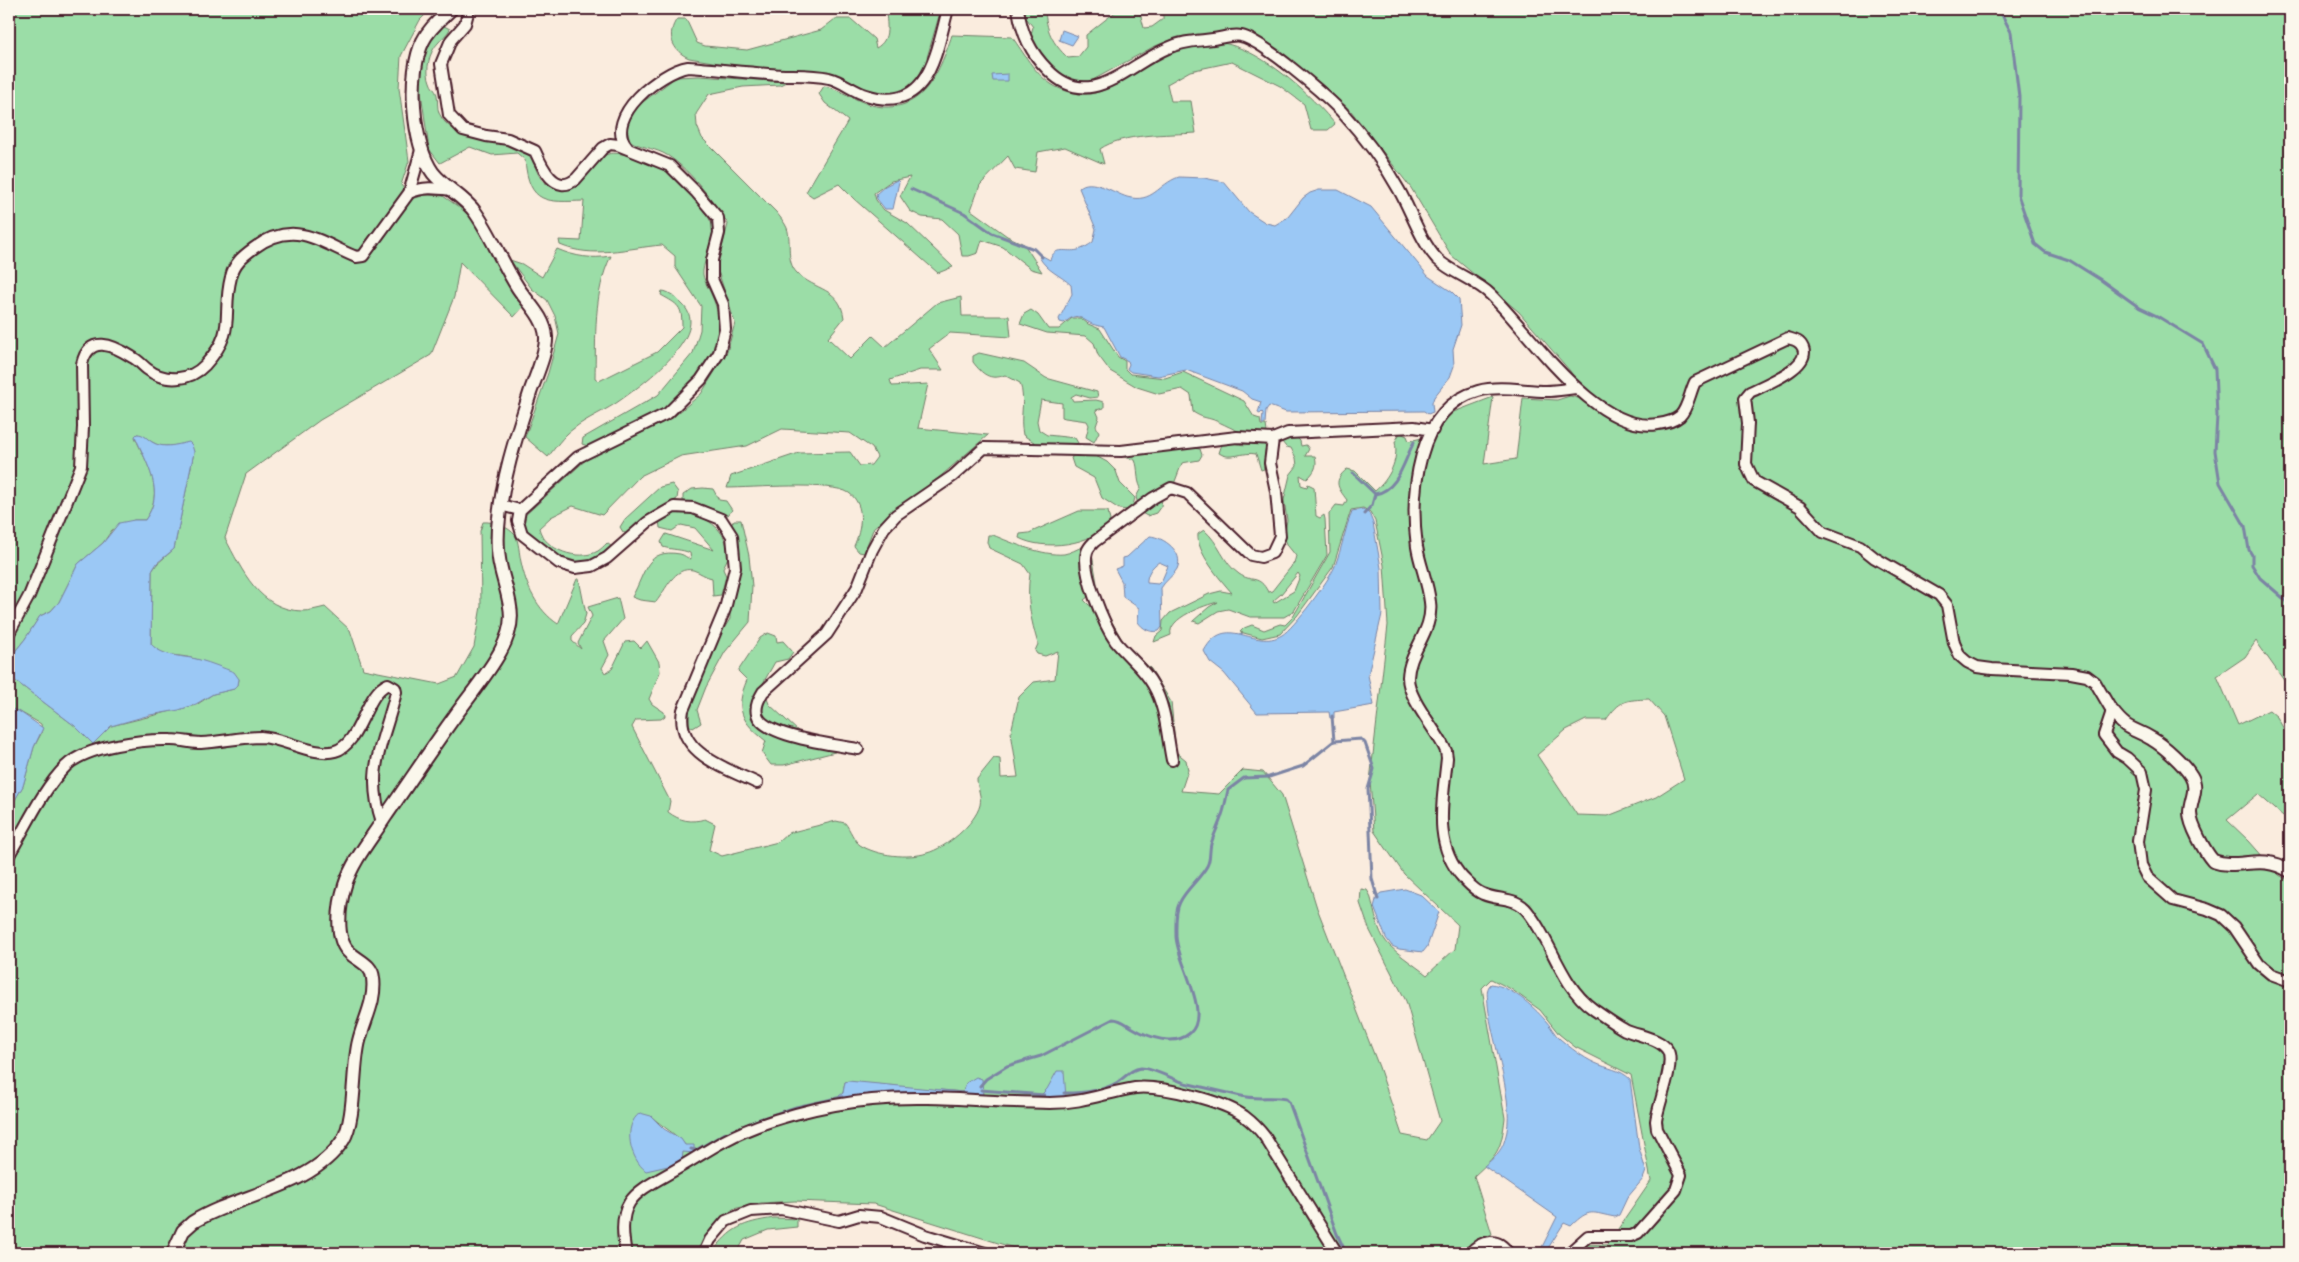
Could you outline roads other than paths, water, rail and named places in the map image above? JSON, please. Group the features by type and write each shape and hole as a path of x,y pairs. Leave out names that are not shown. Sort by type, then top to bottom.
{"street":[{"path":"173,1253 183,1231 193,1222 212,1212 252,1198 316,1166 342,1141 347,1131 354,1065 359,1038 374,998 372,971 347,951 339,939 340,906 345,885 354,865 498,656 509,633 512,608 500,560 498,522 500,505 515,440 546,339 542,322 517,286 488,232 472,208 434,174 421,150 416,121 415,76 417,58 428,31 451,9"},
{"path":"469,9 465,24 451,40 441,64 449,115 463,130 508,139 535,151 547,175 552,180 562,184 568,184 576,179 604,148 610,144 627,147 670,166 718,218 719,233 712,260 712,279 723,304 725,329 719,353 689,394 668,413 578,457 520,510 518,521 522,534 559,563 575,568 592,566 607,558 648,522 674,507 694,508 721,519 732,536 735,568 725,609 681,719 683,731 689,743 697,751 720,765 757,783"},
{"path":"627,147 622,142 620,130 625,113 648,90 679,68 688,67 821,77 838,81 855,92 881,99 907,96 916,90 929,71 948,9"},
{"path":"1018,9 1026,40 1039,61 1064,83 1088,88 1109,81 1166,48 1177,44 1239,35 1258,44 1310,83 1340,111 1386,168 1437,258 1490,293 1576,388 1619,419 1638,425 1663,423 1672,420 1684,410 1695,382 1788,338 1797,340 1803,346 1805,353 1803,361 1796,367 1750,392 1745,398 1748,423 1746,464 1754,481 1800,507 1823,532 1860,546 1875,558 1939,595 1946,605 1954,643 1960,656 1967,662 1977,667 1992,669 2071,672 2087,676 2095,682 2122,724 2132,731 2162,745 2191,775 2195,784 2190,812 2191,821 2207,854 2213,861 2228,864 2258,861 2272,863 2290,871"},
{"path":"9,633 28,596 80,466 83,427 82,364 84,354 91,346 103,344 118,349 135,358 148,370 166,377 179,379 192,376 210,360 224,339 228,322 231,277 235,265 244,256 260,244 275,237 300,233 317,238 356,257 363,256 409,193 421,150"},
{"path":"409,193 419,188 430,187 452,190"},
{"path":"1569,1253 1588,1236 1631,1236 1638,1233 1676,1190 1680,1175 1657,1129 1656,1121 1670,1062 1669,1052 1664,1045 1623,1029 1584,1002 1573,990 1544,934 1527,910 1506,898 1491,897 1474,888 1450,860 1444,848 1441,832 1446,751 1410,688 1408,677 1430,618 1431,603 1418,548 1414,494 1421,458 1433,430 1448,408 1463,397 1478,391 1494,388 1548,391 1576,388"},
{"path":"858,749 806,740 769,728 760,722 756,714 757,704 763,692 827,634 857,588 872,550 884,528 896,515 953,476 984,448 1121,451 1237,437 1273,439 1288,433 1414,427 1433,430"},
{"path":"1172,760 1161,705 1154,686 1140,666 1116,642 1105,624 1095,599 1086,565 1087,551 1094,542 1153,498 1171,488 1187,493 1251,555 1261,557 1272,553 1280,536 1276,491 1270,463 1273,439"},
{"path":"500,505 520,510"},
{"path":"9,855 52,782 67,765 83,756 110,747 152,740 198,743 262,737 326,753 338,750 347,742 379,690 388,684 395,688 396,692 376,763 377,806 382,822"},
{"path":"2112,711 2104,735 2117,752 2127,758 2142,772 2146,790 2138,841 2141,865 2147,877 2173,900 2207,909 2221,915 2234,927 2259,964 2271,974 2290,980"},
{"path":"626,1253 622,1233 623,1216 630,1199 725,1140 776,1120 830,1105 873,1100 914,1098 1070,1103 1147,1087 1226,1106 1243,1115 1265,1137 1337,1253"},
{"path":"704,1253 710,1240 726,1221 751,1211 781,1209 839,1221 859,1215 881,1217 925,1235 986,1253"},
{"path":"1470,1253 1480,1244 1488,1242 1498,1243 1508,1253"}],"water":[{"path":"1062,30 1078,36 1072,45 1059,40"},
{"path":"1008,74 1008,81 993,81 992,75"},
{"path":"1179,177 1204,178 1224,182 1249,212 1266,223 1275,225 1288,217 1303,198 1319,190 1338,190 1371,207 1428,276 1459,299 1461,325 1453,349 1454,366 1450,377 1434,397 1432,403 1433,412 1428,414 1424,411 1286,412 1269,406 1266,410 1265,424 1262,424 1263,413 1258,413 1261,402 1252,399 1242,391 1186,370 1158,376 1131,372 1127,369 1128,361 1120,357 1104,327 1092,324 1076,316 1064,323 1060,322 1059,319 1072,294 1071,285 1050,270 1039,257 1041,255 1050,260 1052,255 1058,251 1078,250 1093,242 1096,229 1079,188 1089,184 1096,185 1127,197 1143,198"},
{"path":"897,180 899,182 893,209 885,209 877,199 876,194 885,186"},
{"path":"137,434 143,435 152,442 161,445 170,446 189,442 194,452 174,549 157,563 152,571 151,644 162,652 200,660 234,672 239,679 238,685 234,689 213,694 196,704 179,710 150,715 111,726 93,744 75,726 9,676 9,659 40,616 51,611 59,602 78,564 103,543 119,523 145,520 151,510 154,499 152,478 135,436"},
{"path":"1363,509 1369,513 1373,523 1381,568 1382,614 1368,675 1374,705 1334,712 1334,718 1330,718 1329,712 1257,713 1224,673 1210,662 1204,651 1213,640 1222,634 1241,634 1261,639 1272,639 1288,631 1311,603 1332,572 1352,511"},
{"path":"1150,536 1166,542 1178,557 1177,569 1161,588 1162,627 1159,631 1150,631 1142,627 1138,622 1139,608 1123,597 1122,582 1115,569 1123,566 1123,558 1127,557","holes":["1159,562 1168,566 1162,580 1158,584 1147,583 1149,574 1156,564"]},
{"path":"9,708 20,712 43,728 34,747 23,786 9,810"},
{"path":"1405,889 1421,895 1439,912 1427,947 1423,952 1399,949 1392,946 1386,938 1374,907 1377,896 1381,893"},
{"path":"1491,984 1506,988 1528,1003 1547,1022 1558,1037 1581,1055 1595,1063 1622,1073 1630,1079 1639,1148 1646,1171 1643,1179 1627,1198 1619,1215 1615,1217 1591,1213 1583,1216 1571,1226 1564,1223 1545,1253 1539,1253 1557,1217 1484,1166 1494,1158 1502,1147 1508,1125 1506,1091 1488,1005 1487,991"},
{"path":"1057,1071 1064,1071 1066,1098 1043,1098 1040,1096 1047,1089"},
{"path":"976,1077 982,1079 983,1096 885,1094 840,1099 839,1096 843,1093 845,1082 848,1081 963,1092 966,1083"},
{"path":"640,1113 651,1116 664,1129 681,1139 685,1145 694,1145 694,1153 683,1152 682,1160 677,1164 646,1171 636,1159 630,1142 631,1126 634,1119"}],"waterway":[{"path":"1995,9 2001,13 2011,32 2019,97 2018,195 2035,244 2045,252 2069,260 2140,308 2203,344 2215,369 2217,416 2215,451 2220,483 2245,526 2249,550 2252,555 2252,565 2260,578 2290,604"},
{"path":"911,189 964,213 992,233 1034,249 1042,257"},
{"path":"1364,514 1372,505 1375,494 1390,487 1395,481 1414,442"},
{"path":"1353,473 1375,494"},
{"path":"1332,716 1334,741"},
{"path":"980,1086 986,1079 1007,1066 1041,1056 1113,1019 1121,1021 1146,1035 1161,1039 1176,1039 1190,1033 1196,1024 1197,1013 1176,936 1177,910 1183,897 1204,871 1208,863 1211,844 1223,812 1228,790 1244,778 1269,777 1303,766 1334,741 1361,739 1365,743 1374,769 1368,789 1372,879 1378,899"},
{"path":"1064,1093 1104,1088 1116,1083 1134,1070 1141,1068 1152,1070 1183,1082 1241,1096 1286,1099 1289,1102 1337,1234 1346,1253"},
{"path":"981,1090 1044,1095"},
{"path":"691,1149 696,1150 724,1134 760,1119 796,1107 842,1097"}]}
